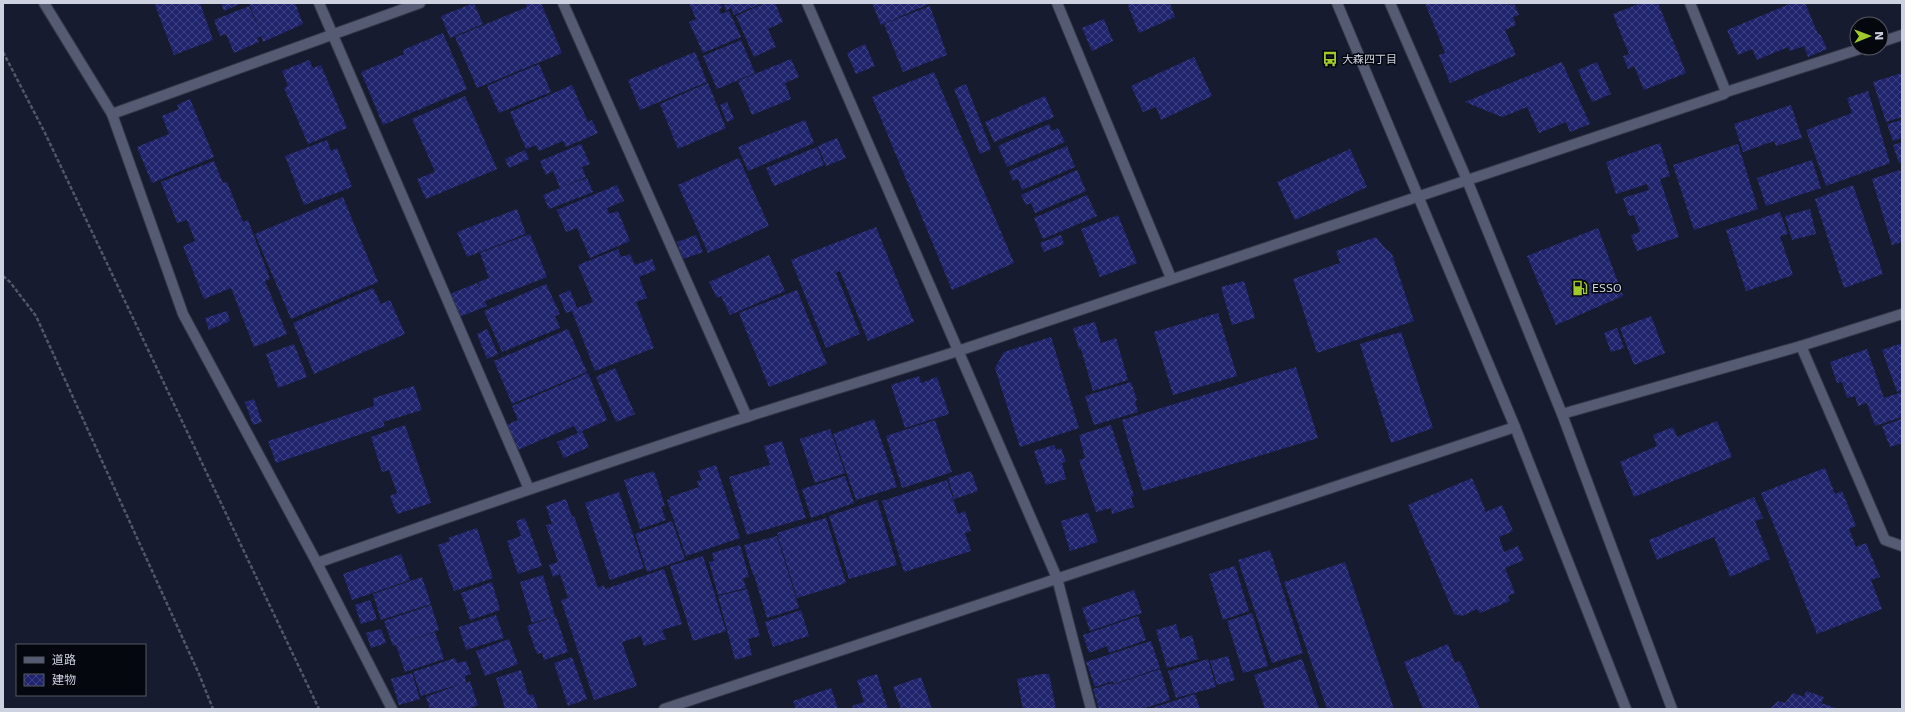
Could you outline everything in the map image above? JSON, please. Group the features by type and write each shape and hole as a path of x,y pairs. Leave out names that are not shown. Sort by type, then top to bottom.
{"street":[{"path":"44,3 112,114 183,314 317,563 392,709"},
{"path":"320,3 529,489"},
{"path":"112,114 420,3"},
{"path":"563,3 747,417"},
{"path":"807,3 1058,578 1091,709"},
{"path":"1057,3 1171,278"},
{"path":"1337,3 1515,427 1626,709"},
{"path":"1390,3 1467,180 1562,414 1672,709"},
{"path":"1690,3 1726,92"},
{"path":"1889,39 1902,35"},
{"path":"317,563 529,489 747,417 958,351 1171,278 1418,198 1467,180 1724,94 1726,92 1849,52"},
{"path":"1562,414 1801,346 1902,314"},
{"path":"1801,346 1884,540 1902,546"},
{"path":"664,709 1515,427"}],"path":[{"path":"3,52 44,131 319,709"},
{"path":"3,276 10,282 36,316 196,667 212,709"}],"building":[{"path":"160,3 200,3 213,40 174,55 155,5"},
{"path":"221,3 242,3 224,11"},
{"path":"249,3 295,3 303,24 263,42 261,36 257,38 259,42 234,53 226,34 220,36 214,20 249,6 260,31"},
{"path":"474,3 483,24 450,38 441,16"},
{"path":"525,3 541,3 562,53 477,88 455,37 527,7"},
{"path":"689,3 720,3 722,8 719,9 721,14 729,11 741,37 703,53 689,22 696,19"},
{"path":"729,3 763,3 734,15 731,8 726,11 724,5"},
{"path":"765,3 775,3 783,22 768,29 776,47 754,57 736,16"},
{"path":"872,3 931,3 881,25"},
{"path":"1127,3 1170,3 1175,17 1139,33"},
{"path":"1425,3 1507,3 1508,5 1514,3 1519,15 1513,17 1516,25 1505,30 1516,55 1450,83 1439,55 1445,53"},
{"path":"1641,3 1658,3 1686,73 1644,90 1634,66 1628,69 1623,56 1629,54 1613,14"},
{"path":"1792,3 1805,3 1818,34 1820,34 1827,49 1808,57 1804,46 1790,51 1788,47 1757,60 1752,49 1738,55 1727,30"},
{"path":"930,6 947,55 903,72 884,24"},
{"path":"1104,19 1113,41 1092,51 1082,28"},
{"path":"443,33 467,89 383,125 361,72 404,54 403,50"},
{"path":"741,40 755,73 717,89 703,56"},
{"path":"865,44 875,66 856,74 847,53"},
{"path":"695,52 707,82 640,110 628,80"},
{"path":"1194,57 1212,96 1161,120 1156,107 1143,112 1131,86"},
{"path":"791,59 799,77 785,83 791,99 752,115 738,81"},
{"path":"309,60 313,68 321,65 347,128 308,144 284,88 288,86 282,71"},
{"path":"1562,62 1590,124 1570,132 1566,122 1539,133 1527,107 1502,117 1465,102"},
{"path":"1597,62 1611,94 1592,102 1578,70"},
{"path":"539,64 551,92 499,113 487,86"},
{"path":"934,72 1014,263 952,290 872,97"},
{"path":"1902,73 1902,117 1886,122 1873,82"},
{"path":"708,83 726,128 678,149 660,104"},
{"path":"966,84 991,149 980,154 954,89"},
{"path":"572,85 588,122 592,120 598,133 566,147 563,141 539,151 536,145 526,149 510,112"},
{"path":"1868,91 1890,163 1826,186 1806,130 1852,113 1847,98"},
{"path":"465,96 497,169 426,199 417,179 435,172 412,119"},
{"path":"1045,96 1054,117 994,142 985,122"},
{"path":"190,99 214,157 152,183 137,147 169,134 162,116 179,109 177,105"},
{"path":"727,102 734,119 727,122 720,105"},
{"path":"1791,105 1802,138 1776,146 1774,141 1743,152 1734,124"},
{"path":"805,120 814,143 748,171 738,147"},
{"path":"1902,120 1902,138 1893,141 1887,124"},
{"path":"1049,124 1052,131 1058,128 1065,142 1007,167 998,146"},
{"path":"837,138 846,158 826,166 818,146"},
{"path":"327,140 331,151 337,148 352,187 304,205 285,156"},
{"path":"1902,142 1902,162 1899,163 1893,145"},
{"path":"1660,143 1670,176 1660,179 1679,237 1637,251 1631,235 1640,232 1634,215 1629,216 1623,198 1649,190 1647,184 1616,194 1606,162"},
{"path":"581,144 590,164 582,167 586,177 561,187 587,178 593,192 549,209 543,195 560,188 553,171 546,175 540,161"},
{"path":"1738,144 1758,209 1694,230 1673,165"},
{"path":"1067,146 1075,167 1022,190 1018,179 1013,181 1009,171"},
{"path":"817,147 824,165 774,186 766,168"},
{"path":"1350,149 1367,187 1295,220 1277,182"},
{"path":"525,150 529,159 509,168 505,159"},
{"path":"739,158 769,226 708,253 678,185"},
{"path":"1812,160 1821,188 1766,206 1757,178"},
{"path":"214,161 223,183 227,182 243,222 248,220 270,279 265,281 287,334 254,347 231,288 204,299 183,246 195,241 187,220 177,223 161,182"},
{"path":"1077,170 1086,191 1035,213 1031,203 1026,205 1021,195"},
{"path":"1900,170 1902,177 1902,242 1892,245 1872,179"},
{"path":"617,185 624,201 607,208 609,214 618,211 630,241 590,258 577,228 566,232 557,210"},
{"path":"1853,185 1883,274 1844,288 1815,199"},
{"path":"1087,195 1097,216 1043,239 1034,218"},
{"path":"343,197 378,282 291,319 255,234"},
{"path":"517,209 526,234 467,257 457,232"},
{"path":"1810,209 1816,234 1792,240 1785,216"},
{"path":"1780,212 1788,234 1780,236 1793,275 1746,291 1726,230"},
{"path":"1118,215 1137,263 1100,277 1081,229"},
{"path":"876,227 914,322 868,341 840,271 836,273 860,334 826,348 791,260"},
{"path":"1598,228 1623,296 1556,325 1527,256"},
{"path":"530,234 547,277 485,301 487,306 459,317 450,294 477,283 481,291 478,282 489,278 480,253"},
{"path":"696,235 703,252 683,259 677,242"},
{"path":"1061,235 1064,244 1044,252 1040,243"},
{"path":"1376,237 1392,254 1414,321 1317,353 1293,279 1340,263 1336,251"},
{"path":"618,249 621,257 630,254 635,265 652,259 656,270 639,277 647,298 636,302 654,348 595,371 572,311 566,313 559,295 570,290 577,308 593,302 578,265"},
{"path":"769,255 785,291 730,315 721,296 717,298 709,282"},
{"path":"1244,281 1255,318 1232,325 1221,287"},
{"path":"546,284 560,314 555,316 560,328 502,352 484,311"},
{"path":"373,288 381,304 390,300 405,334 314,374 293,323"},
{"path":"797,290 827,364 769,387 739,313"},
{"path":"227,311 230,321 209,330 205,318"},
{"path":"1218,313 1237,376 1173,395 1154,332"},
{"path":"1651,316 1665,353 1634,365 1620,328"},
{"path":"1095,322 1101,343 1116,338 1128,380 1093,391 1081,349 1079,349 1073,328"},
{"path":"1617,328 1624,348 1611,352 1604,333"},
{"path":"487,329 498,354 487,359 477,334"},
{"path":"568,329 587,372 512,404 494,361"},
{"path":"1401,332 1433,428 1391,443 1360,344"},
{"path":"1051,337 1079,428 1020,447 995,368 1004,352"},
{"path":"1902,343 1902,390 1897,392 1882,350"},
{"path":"294,344 307,377 278,388 266,354"},
{"path":"1867,349 1884,398 1902,392 1902,417 1875,426 1867,403 1877,399 1858,406 1855,396 1847,398 1842,382 1837,383 1830,362"},
{"path":"1296,367 1318,438 1143,491 1122,420"},
{"path":"615,368 635,414 616,422 596,377"},
{"path":"588,373 607,420 582,431 589,447 564,458 557,442 578,433 574,426 515,451 504,426 518,420 512,406"},
{"path":"919,376 921,383 937,377 949,414 905,428 891,385"},
{"path":"1131,382 1137,400 1135,401 1138,412 1094,425 1085,396"},
{"path":"414,386 422,410 383,422 385,426 276,463 268,441 374,406 373,398"},
{"path":"254,399 262,422 253,425 245,402"},
{"path":"874,419 897,487 856,500 833,434"},
{"path":"1902,419 1902,443 1890,447 1882,426"},
{"path":"935,420 952,472 902,488 886,436"},
{"path":"1717,421 1732,457 1634,497 1620,462 1657,446 1653,435 1673,427 1677,437"},
{"path":"405,425 431,503 397,514 390,496 397,493 389,470 382,472 371,437"},
{"path":"1111,425 1134,496 1131,497 1134,507 1112,514 1111,508 1096,512 1079,460 1085,458 1079,435"},
{"path":"830,429 845,473 815,483 800,439"},
{"path":"782,441 806,518 747,535 729,477 770,465 764,446"},
{"path":"1054,445 1056,450 1061,448 1066,462 1062,463 1066,479 1046,485 1034,451"},
{"path":"716,465 740,538 686,556 667,500 670,499 670,497 699,487 697,481 702,480 698,471"},
{"path":"1825,468 1835,494 1842,491 1856,526 1849,529 1856,547 1866,543 1880,577 1871,580 1882,609 1817,634 1761,493"},
{"path":"654,471 665,506 661,507 666,520 640,529 624,480"},
{"path":"971,471 978,491 954,499 948,478"},
{"path":"845,476 854,503 811,518 802,489"},
{"path":"1472,478 1486,512 1502,505 1513,531 1499,537 1504,552 1518,546 1524,560 1505,568 1515,593 1508,596 1510,601 1480,613 1477,609 1462,616 1454,614 1408,505"},
{"path":"947,480 958,514 965,511 971,531 965,533 971,551 904,572 882,501"},
{"path":"619,492 644,568 610,580 585,503"},
{"path":"1754,497 1763,518 1755,521 1770,559 1730,577 1714,537 1657,560 1649,540"},
{"path":"566,499 572,517 574,516 598,588 604,585 605,589 664,569 682,624 662,630 666,639 644,646 641,636 622,642 637,686 594,700 561,600 568,598 560,574 553,577 549,565 558,562 546,525 552,524 546,506"},
{"path":"877,500 897,565 849,579 829,516"},
{"path":"1088,513 1098,542 1070,551 1061,521"},
{"path":"525,518 542,566 518,574 507,541 521,536 516,521"},
{"path":"826,518 846,583 797,598 777,533"},
{"path":"672,521 685,559 647,572 635,534"},
{"path":"477,528 493,578 454,591 438,545 450,541 448,538"},
{"path":"777,536 799,608 767,618 754,575 767,571 753,575 744,545"},
{"path":"740,545 749,577 743,578 746,588 718,595 709,562 714,561 712,553"},
{"path":"1270,550 1303,653 1272,663 1238,560"},
{"path":"401,554 410,580 352,600 343,574"},
{"path":"703,556 726,631 693,641 670,566"},
{"path":"1345,562 1394,709 1327,709 1284,582"},
{"path":"1235,566 1249,611 1223,620 1209,574"},
{"path":"543,575 555,616 532,623 520,582"},
{"path":"422,577 431,604 381,620 373,594"},
{"path":"492,582 500,610 470,620 461,593"},
{"path":"747,589 760,636 748,639 752,655 735,660 718,596"},
{"path":"1134,590 1142,613 1090,631 1082,608"},
{"path":"370,600 377,619 361,624 355,605"},
{"path":"431,605 439,630 393,646 384,621"},
{"path":"801,610 809,636 773,647 765,622"},
{"path":"1252,613 1268,666 1243,673 1227,621"},
{"path":"496,615 504,638 466,650 459,627"},
{"path":"556,616 568,652 544,660 542,653 537,654 527,626"},
{"path":"1138,616 1146,640 1109,653 1107,646 1089,653 1083,635"},
{"path":"1176,624 1180,639 1192,635 1198,659 1167,668 1156,630"},
{"path":"381,629 386,643 371,648 366,633"},
{"path":"435,632 444,659 405,672 396,645"},
{"path":"509,639 518,664 485,676 476,651"},
{"path":"1151,641 1160,668 1114,684 1113,681 1095,687 1086,662"},
{"path":"1448,644 1455,663 1460,661 1480,709 1423,709 1404,662"},
{"path":"1228,656 1235,680 1217,685 1210,661"},
{"path":"572,657 587,699 568,706 554,663"},
{"path":"455,658 457,663 466,661 471,674 465,676 466,683 470,681 478,705 468,709 430,709 426,697 463,683 421,696 413,672"},
{"path":"1208,659 1216,687 1176,698 1168,671"},
{"path":"1302,659 1319,709 1265,709 1254,675"},
{"path":"1160,669 1170,700 1142,709 1099,709 1093,689 1112,683 1113,685"},
{"path":"521,670 528,695 533,694 538,709 505,709 496,678"},
{"path":"412,673 420,699 399,705 391,679"},
{"path":"877,674 888,709 853,709 852,706 864,702 857,680"},
{"path":"1049,674 1056,709 1023,709 1017,679"},
{"path":"921,677 932,709 901,709 893,687"},
{"path":"831,688 838,709 796,709 793,701"},
{"path":"1806,691 1824,697 1821,703 1839,709 1770,709 1778,701 1785,703 1793,693 1804,697"},
{"path":"1195,694 1200,709 1149,709"}],"place":[{"name":"大森四丁目","path":"1330,59"},
{"name":"ESSO","path":"1580,288"}]}
